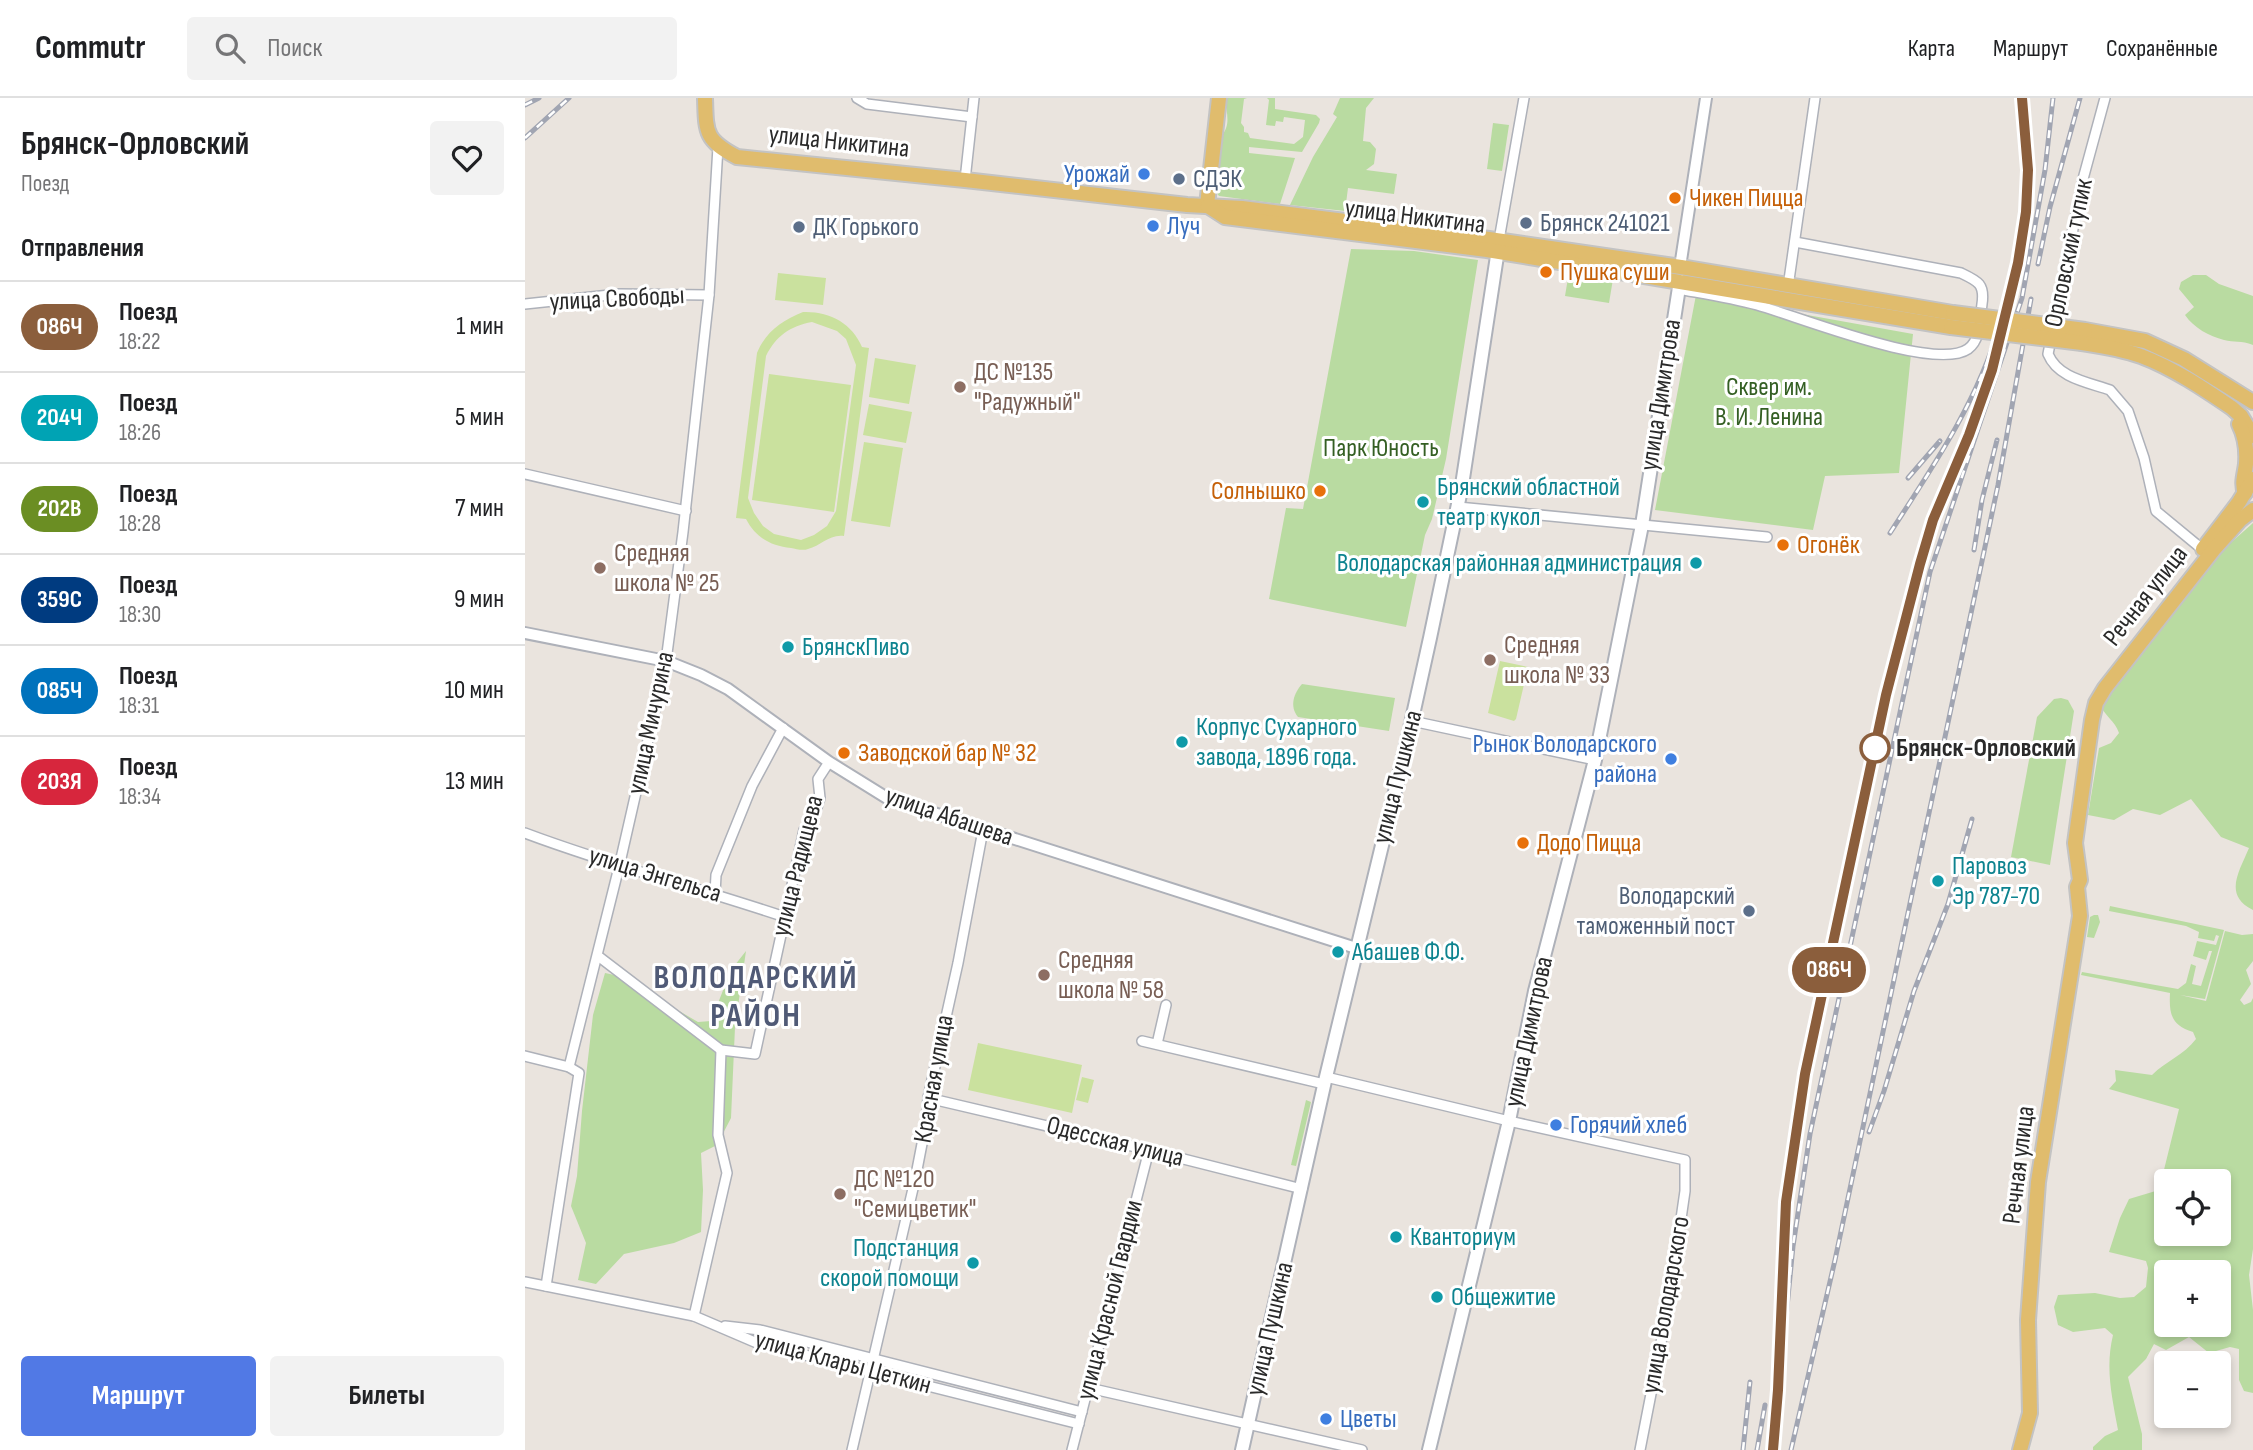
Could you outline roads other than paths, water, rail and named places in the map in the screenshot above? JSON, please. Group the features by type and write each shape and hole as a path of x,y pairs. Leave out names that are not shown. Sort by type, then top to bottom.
{"main road":[{"path":"705,98 710,137 718,147"},
{"path":"1207,205 1219,98"},
{"name":"улица Никитина","path":"718,147 737,157 1207,205 1499,246 1857,313 1952,320"},
{"name":"улица Пушкина","path":"1242,1450 1356,948 1412,721 1458,507 1499,246"},
{"name":"улица Никитина","path":"1679,279 1788,286 1952,320"},
{"name":"улица Димитрова","path":"1429,1450 1509,1121 1535,991 1595,760 1642,525 1679,279"},
{"path":"1952,320 2145,341 2184,359 2253,402"},
{"path":"2083,336 2141,356 2207,391 2241,416 2253,436"},
{"path":"2207,391 2231,412 2241,426 2245,447 2245,493"},
{"name":"Речная улица","path":"2020,1450 2029,1413 2028,1320 2038,1182 2080,916 2077,887 2067,866 2067,824 2080,740 2090,697 2097,682 2216,532 2253,479"},
{"name":"Речная улица","path":"2077,887 2080,880 2074,843 2096,704 2105,688 2215,548 2240,520 2253,510"}],"street":[{"path":"857,98 867,104 972,117"},
{"path":"965,180 974,98"},
{"name":"улица Пушкина","path":"1499,246 1524,98"},
{"name":"улица Димитрова","path":"1679,279 1706,98"},
{"path":"1788,286 1815,98"},
{"name":"Орловский тупик","path":"2105,98 2083,179 2047,354 2059,372 2116,394 2128,411 2144,458 2156,511 2202,549"},
{"name":"улица Мичурина","path":"546,1286 579,1073 569,1067 598,956 666,661 709,295 718,147"},
{"path":"1679,279 1851,336 1925,353 1961,352 1976,341 1984,292 1978,281 1961,273 1795,242"},
{"name":"улица Свободы","path":"525,304 619,294 709,295"},
{"path":"525,474 685,511"},
{"path":"1458,507 1766,537"},
{"name":"улица Абашева","path":"525,633 666,661 728,689 829,762 887,798 1356,948"},
{"path":"1412,721 1595,760"},
{"path":"715,894 716,875 751,786 783,729"},
{"name":"улица Радищева","path":"721,1050 755,1055 804,830 812,822 820,799 818,779 829,762"},
{"name":"Красная улица","path":"852,1450 915,1180 927,1118 928,1098 958,963 983,830"},
{"name":"улица Энгельса","path":"526,836 619,867 785,916"},
{"path":"598,956 721,1050 718,1135 727,1173 694,1316"},
{"path":"1157,1044 1166,1005"},
{"path":"1142,1041 1509,1121"},
{"path":"525,1056 569,1067"},
{"name":"Одесская улица","path":"928,1098 1302,1189"},
{"name":"улица Володарского","path":"1509,1121 1685,1160 1685,1191 1669,1302 1640,1450"},
{"name":"улица Красной Гвардии","path":"1072,1450 1149,1150"},
{"name":"улица Клары Цеткин","path":"525,1282 694,1316 757,1343 1079,1424"},
{"path":"719,1326 760,1330 1082,1412"},
{"path":"1089,1388 1362,1450"}],"railway":[{"path":"525,105 539,98"},
{"path":"525,138 569,98"},
{"path":"2000,337 2019,259 2026,211 2027,154 2022,98"},
{"path":"1773,1450 1793,1246 1810,1134 1930,572 2022,298 2045,170 2053,98"},
{"path":"2038,264 2050,207 2080,98"},
{"path":"1791,1450 1835,1260 1998,485 2031,299"},
{"path":"1890,533 1966,408 1979,382 1999,327"},
{"path":"1974,550 1982,500 1997,440"},
{"path":"1908,478 1940,441"},
{"path":"1783,1253 1789,1176 1806,1074 1886,695 1932,520 1959,456"},
{"path":"1869,1132 1914,991 1948,904 1972,819"},
{"path":"1743,1450 1750,1382"},
{"path":"1757,1450 1765,1405"}],"train":[{"name":"086Ч","path":"1773,1450 1786,1202 1805,1074 1886,695 1920,564 1933,520 1969,435 1992,370 2018,263 2026,212 2028,170 2027,132 2022,98"}],"place":[{"name":"Урожай","path":"1144,174"},
{"name":"СДЭК","path":"1179,179"},
{"name":"Чикен Пицца","path":"1675,198"},
{"name":"Брянск 241021","path":"1526,223"},
{"name":"Луч","path":"1153,226"},
{"name":"ДК Горького","path":"799,227"},
{"name":"Пушка суши","path":"1546,272"},
{"name":"ДС №135 \"Радужный\"","path":"960,387"},
{"name":"Солнышко","path":"1320,491"},
{"name":"Брянский областной театр кукол","path":"1423,502"},
{"name":"Огонёк","path":"1783,545"},
{"name":"Володарская районная администрация","path":"1696,563"},
{"name":"Средняя школа № 25","path":"600,568"},
{"name":"БрянскПиво","path":"788,647"},
{"name":"Средняя школа № 33","path":"1490,660"},
{"name":"Корпус Сухарного завода, 1896 года.","path":"1182,742"},
{"name":"Брянск-Орловский","path":"1875,748"},
{"name":"Заводской бар № 32","path":"844,753"},
{"name":"Рынок Володарского района","path":"1671,759"},
{"name":"Додо Пицца","path":"1523,843"},
{"name":"Паровоз Эр 787-70","path":"1938,881"},
{"name":"Володарский таможенный пост","path":"1749,911"},
{"name":"Абашев Ф.Ф.","path":"1338,952"},
{"name":"Средняя школа № 58","path":"1044,975"},
{"name":"Горячий хлеб","path":"1556,1125"},
{"name":"ДС №120 \"Семицветик\"","path":"840,1194"},
{"name":"Кванториум","path":"1396,1237"},
{"name":"Подстанция скорой помощи","path":"973,1263"},
{"name":"Общежитие","path":"1437,1297"},
{"name":"Цветы","path":"1326,1419"}],"district":[{"name":"ВОЛОДАРСКИЙ РАЙОН","path":"756,997"}],"park label":[{"name":"Сквер им. В. И. Ленина","path":"1769,402"},
{"name":"Парк Юность","path":"1381,448"}]}
